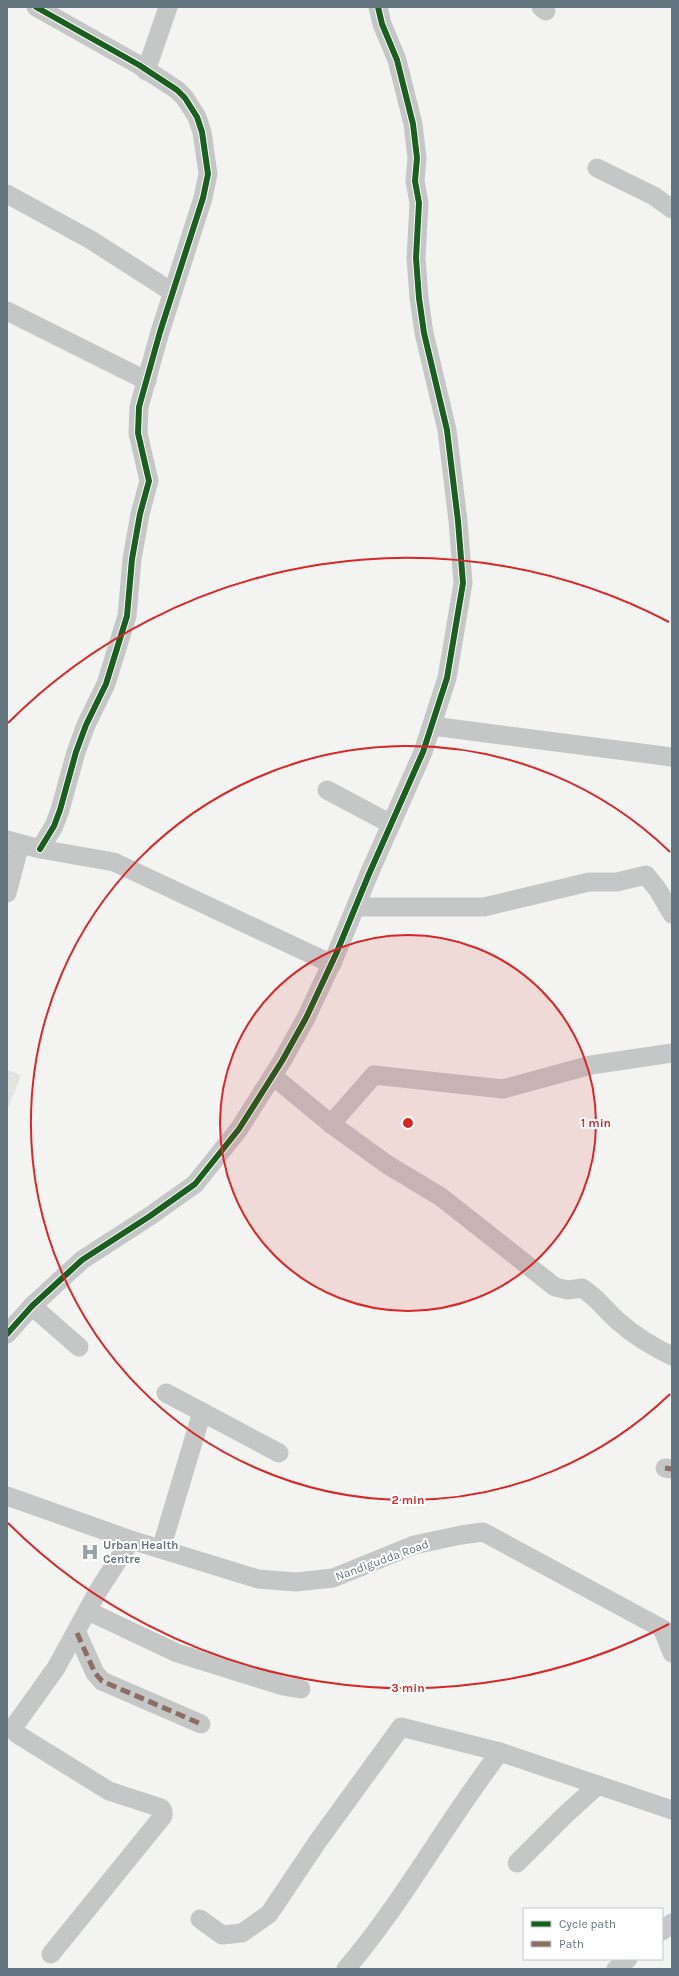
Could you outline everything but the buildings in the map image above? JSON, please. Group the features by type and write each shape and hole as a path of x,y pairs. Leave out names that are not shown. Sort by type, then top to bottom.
{"street":[{"path":"36,7 100,42 177,90 192,107 202,132 208,174 203,198 172,292 139,407 138,433 149,481 140,514 132,559 127,616 106,684 86,725 76,752 58,815 40,849"},
{"path":"146,71 168,7"},
{"path":"7,1334 32,1306 82,1260 150,1216 195,1184 239,1129 273,1076 306,1018 332,964 423,752 449,670 458,611 462,597 463,577 447,430 424,333 419,298 416,247 420,203 415,182 417,158 413,124 397,60 382,24 378,7"},
{"path":"597,168 654,196 672,209"},
{"path":"7,194 91,240 172,292"},
{"path":"7,311 147,381"},
{"path":"432,726 672,757"},
{"path":"327,790 391,824"},
{"path":"7,893 13,842 40,849 114,862 332,964"},
{"path":"356,907 484,907 589,882 617,882 646,875 658,890 672,914"},
{"path":"331,1124 374,1075 503,1089 590,1065 672,1053"},
{"path":"273,1076 331,1124 388,1165 441,1197 555,1287 568,1290 582,1288 594,1295 618,1322 648,1344 672,1356"},
{"path":"32,1306 79,1347"},
{"path":"166,1393 279,1453"},
{"path":"161,1549 202,1412"},
{"name":"Nandigudda Road","path":"7,1496 131,1540 258,1579 296,1582 333,1578 414,1546 461,1535 483,1532 668,1632"},
{"path":"51,1954 163,1816 163,1811 161,1808 109,1791 13,1731 14,1725 56,1668 88,1611 131,1540"},
{"path":"88,1611 177,1653 283,1686 301,1689"},
{"path":"668,1632 672,1653"},
{"path":"77,1633 95,1673 102,1681 202,1724"},
{"path":"200,1919 222,1935 242,1933 270,1914 318,1841 401,1726 500,1752 672,1810"},
{"path":"346,1969 361,1952 418,1872 480,1778 500,1752"},
{"path":"517,1863 564,1816 598,1785"},
{"path":"663,1930 672,1923"},
{"path":"616,1969 627,1960"}],"shaded area":[{"path":"7,1070 21,1075 7,1111"}],"marked path":[{"path":"665,1468 672,1469"},
{"path":"77,1633 95,1673 102,1681 201,1724"}],"cycle path":[{"path":"36,7 139,65 177,90 185,98 197,117 202,132 208,174 203,198 160,332 139,407 138,433 149,481 140,514 132,559 127,616 106,684 86,725 76,752 60,810 54,826 40,849"},
{"path":"7,1334 32,1306 82,1260 150,1216 195,1184 239,1129 282,1061 306,1018 336,954 369,874 423,752 447,678 463,583 458,521 447,430 424,333 419,298 416,258 419,203 415,181 417,158 413,124 397,60 382,24 378,7"}],"place":[{"name":"Urban Health Centre","path":"90,1552"}]}
